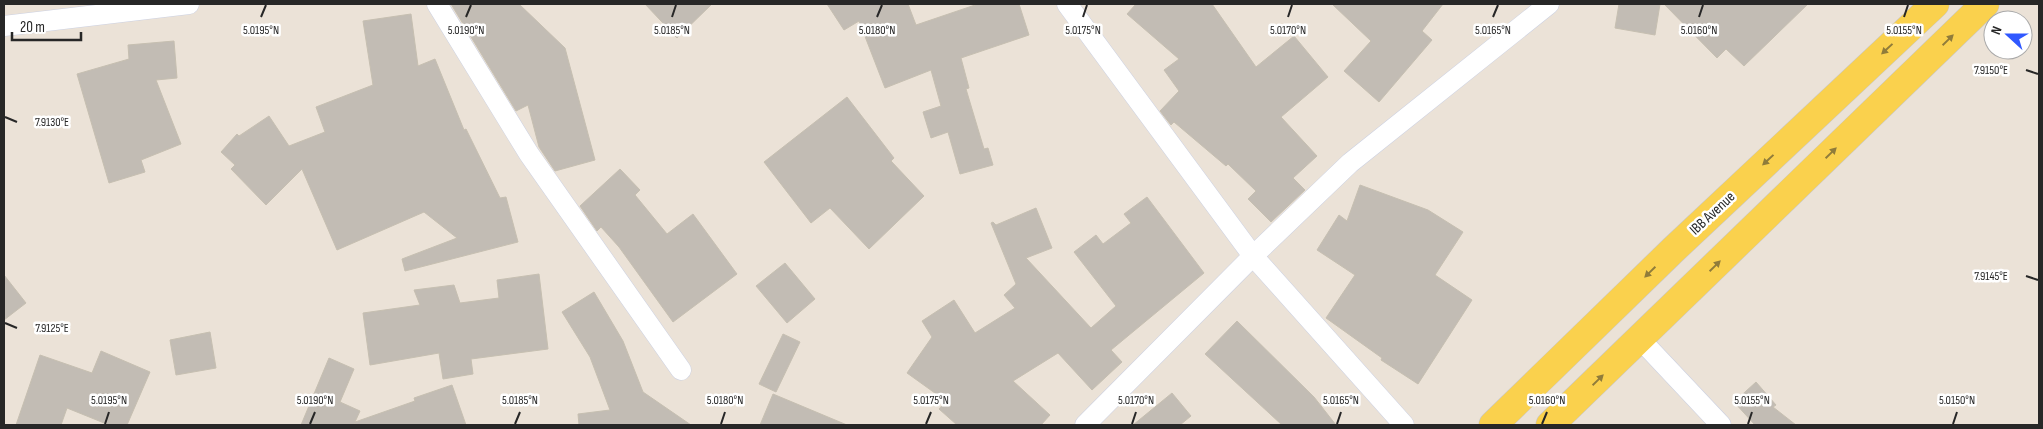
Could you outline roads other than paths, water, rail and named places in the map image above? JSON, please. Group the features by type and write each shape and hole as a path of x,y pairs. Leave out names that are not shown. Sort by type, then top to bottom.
{"main road":[{"name":"IBB Avenue","path":"1493,425 1673,250 1935,4"},
{"path":"1550,425 1986,4"}],"street":[{"path":"4,26 189,4"},
{"path":"437,4 529,154 681,370"},
{"path":"1067,4 1253,256 1404,425"},
{"path":"1085,425 1253,256 1350,164 1549,4"},
{"path":"1640,339 1721,425"}]}
